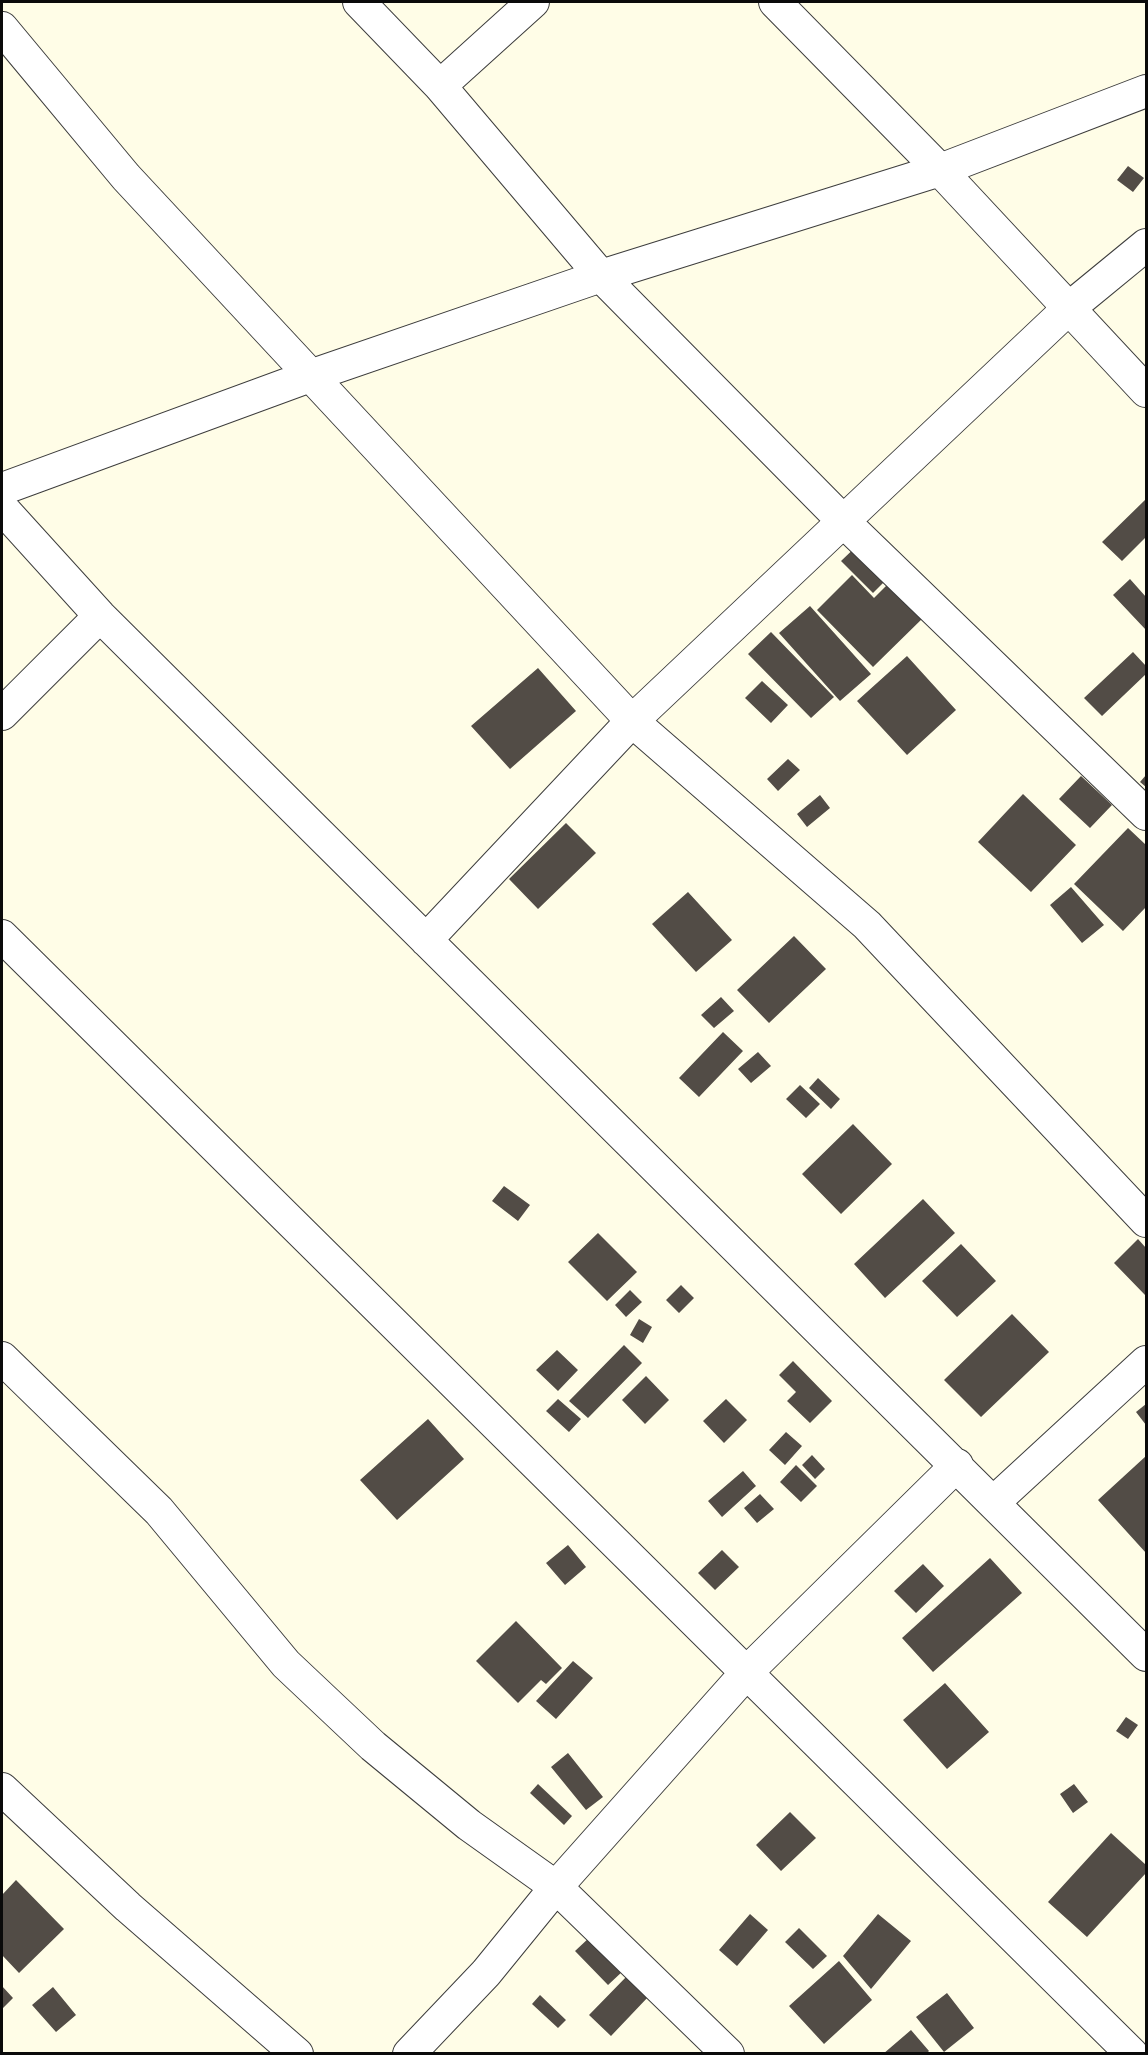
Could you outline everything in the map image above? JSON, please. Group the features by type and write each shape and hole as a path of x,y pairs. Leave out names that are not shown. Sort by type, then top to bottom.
{"street":[{"path":"359,2 440,86 601,276 843,521 1146,814"},
{"path":"440,86 533,2"},
{"path":"775,2 940,170 1146,391"},
{"path":"2,28 126,177 632,721 867,925 1146,1221"},
{"path":"2,489 310,376 601,276 940,170 1146,91"},
{"path":"426,940 632,721 1068,309 1146,246"},
{"path":"2,508 100,616 957,1464 1146,1655"},
{"path":"2,714 100,616"},
{"path":"2,936 748,1671 1132,2054"},
{"path":"2,1358 159,1511 286,1664 373,1746 469,1825 556,1887 728,2054"},
{"path":"994,1502 1146,1362"},
{"path":"409,2054 486,1973 556,1887 748,1671 957,1464"},
{"path":"2,1789 128,1907 297,2054"}],"building":[{"path":"1128,166 1144,178 1133,192 1117,180"},
{"path":"1146,499 1146,537 1122,561 1102,542"},
{"path":"863,540 894,572 873,593 841,561"},
{"path":"852,575 874,598 890,582 925,616 873,667 817,610"},
{"path":"1130,579 1146,597 1146,630 1113,595"},
{"path":"810,606 871,674 840,701 779,633"},
{"path":"771,632 834,697 811,718 748,654"},
{"path":"1133,652 1146,666 1146,674 1102,716 1084,698"},
{"path":"907,656 956,710 907,755 857,701"},
{"path":"538,668 576,711 510,769 471,726"},
{"path":"762,681 788,705 771,723 745,698"},
{"path":"788,759 800,770 778,791 767,779"},
{"path":"1146,775 1146,787 1140,782"},
{"path":"1081,776 1112,805 1090,828 1059,799"},
{"path":"1023,794 1076,845 1031,892 978,842"},
{"path":"820,795 830,808 807,827 797,814"},
{"path":"566,823 596,853 538,909 509,879"},
{"path":"1128,828 1146,845 1146,907 1123,931 1074,884"},
{"path":"1071,887 1104,925 1082,943 1050,905"},
{"path":"688,892 732,940 696,972 652,924"},
{"path":"794,936 826,969 769,1023 737,990"},
{"path":"721,997 734,1011 714,1028 701,1015"},
{"path":"723,1032 743,1051 699,1097 679,1078"},
{"path":"758,1052 771,1066 751,1083 738,1069"},
{"path":"818,1078 840,1099 831,1109 809,1088"},
{"path":"800,1085 820,1104 806,1118 786,1099"},
{"path":"853,1124 892,1164 841,1214 802,1174"},
{"path":"504,1186 530,1205 518,1221 492,1201"},
{"path":"923,1199 955,1233 885,1298 854,1264"},
{"path":"598,1233 637,1272 607,1301 568,1262"},
{"path":"1138,1239 1146,1248 1146,1296 1114,1263"},
{"path":"961,1244 996,1281 957,1317 922,1281"},
{"path":"681,1285 694,1298 679,1313 666,1300"},
{"path":"630,1290 642,1302 626,1317 615,1305"},
{"path":"1012,1314 1049,1352 981,1417 944,1380"},
{"path":"639,1319 652,1327 643,1343 630,1335"},
{"path":"624,1345 642,1363 588,1418 569,1401"},
{"path":"557,1350 578,1370 558,1391 536,1370"},
{"path":"793,1361 832,1401 810,1423 787,1401 796,1392 779,1375"},
{"path":"646,1376 669,1400 645,1424 622,1400"},
{"path":"558,1399 581,1419 569,1432 546,1411"},
{"path":"726,1399 747,1420 724,1443 703,1421"},
{"path":"1146,1404 1146,1425 1136,1412"},
{"path":"428,1419 464,1459 397,1520 360,1480"},
{"path":"786,1432 802,1446 785,1465 769,1450"},
{"path":"812,1455 825,1469 815,1479 802,1465"},
{"path":"1146,1456 1146,1553 1098,1500"},
{"path":"796,1465 817,1486 801,1502 780,1482"},
{"path":"743,1471 756,1486 722,1517 708,1501"},
{"path":"760,1494 774,1509 757,1523 744,1508"},
{"path":"568,1545 586,1567 565,1585 546,1563"},
{"path":"722,1550 739,1567 715,1590 698,1573"},
{"path":"990,1558 1022,1593 933,1672 902,1638"},
{"path":"923,1564 944,1586 916,1613 894,1591"},
{"path":"516,1621 562,1668 546,1684 541,1680 518,1703 476,1661"},
{"path":"573,1661 593,1678 556,1719 536,1701"},
{"path":"945,1683 989,1732 947,1769 903,1720"},
{"path":"1126,1717 1138,1725 1128,1739 1116,1731"},
{"path":"568,1753 603,1797 586,1810 551,1767"},
{"path":"538,1784 572,1816 564,1825 530,1793"},
{"path":"1074,1784 1088,1802 1073,1813 1060,1794"},
{"path":"790,1812 816,1838 781,1871 756,1845"},
{"path":"1111,1833 1146,1865 1146,1873 1087,1937 1048,1902"},
{"path":"16,1880 64,1929 19,1973 2,1955 2,1895"},
{"path":"750,1914 768,1930 737,1966 719,1950"},
{"path":"878,1914 911,1941 871,1989 843,1956"},
{"path":"799,1928 827,1956 813,1969 785,1942"},
{"path":"590,1937 623,1971 608,1985 575,1951"},
{"path":"839,1961 872,2000 824,2044 789,2006"},
{"path":"628,1975 649,1996 611,2036 589,2015"},
{"path":"2,1986 13,1998 2,2009"},
{"path":"53,1987 76,2015 56,2032 32,2005"},
{"path":"947,1993 974,2028 944,2052 916,2017"},
{"path":"540,1995 566,2020 558,2028 532,2004"},
{"path":"911,2030 929,2051 926,2054 883,2054"}]}
